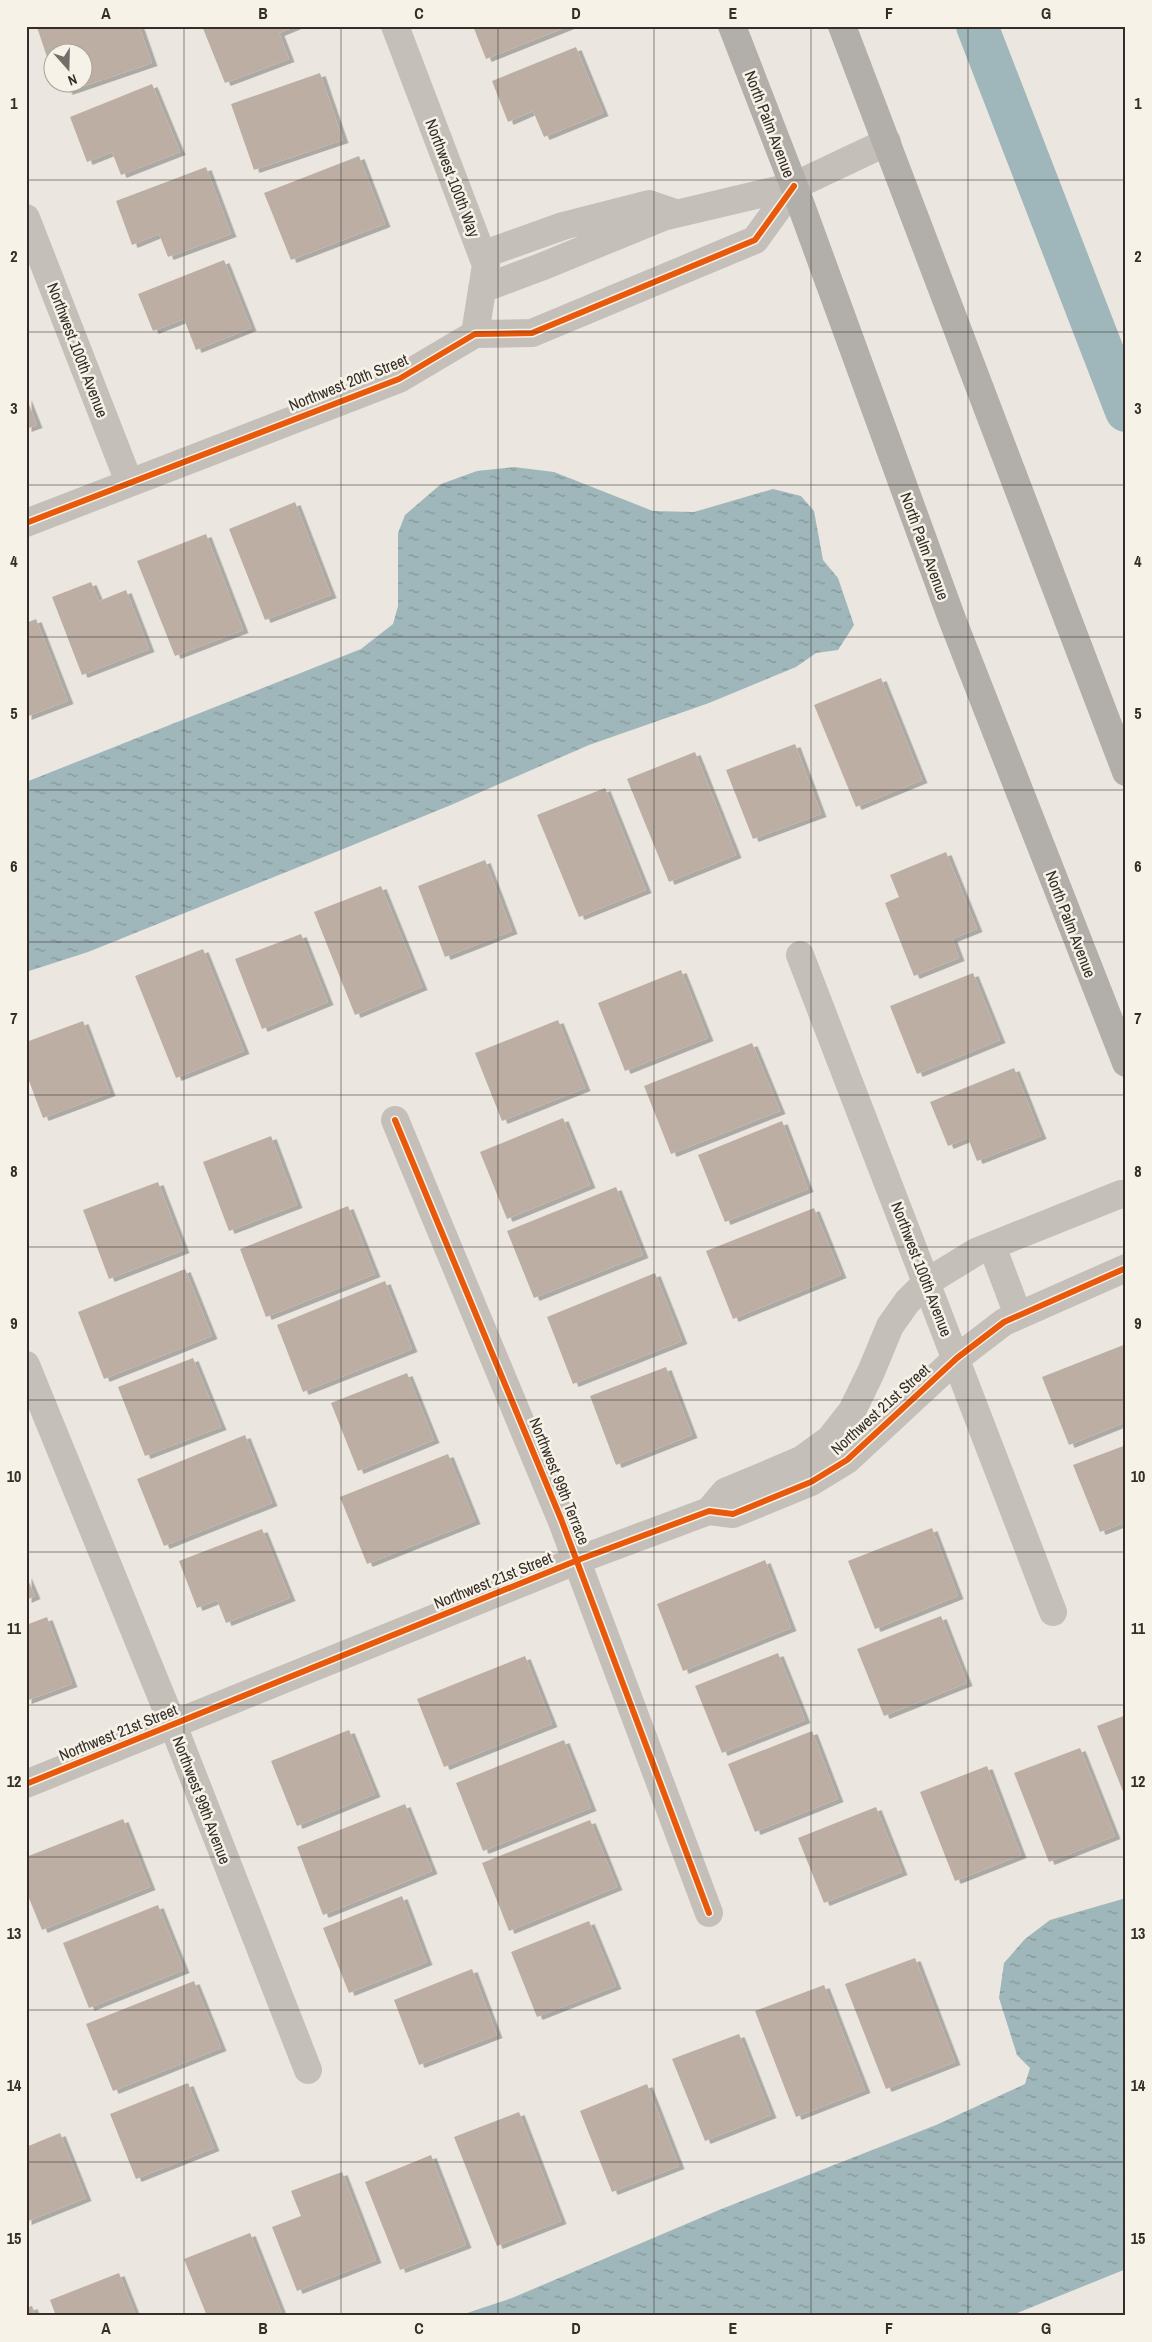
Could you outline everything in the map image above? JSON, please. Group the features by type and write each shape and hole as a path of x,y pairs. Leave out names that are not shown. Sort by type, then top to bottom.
{"main road":[{"name":"North Palm Avenue","path":"732,26 794,186 952,619 1126,1063"},
{"path":"842,26 1126,772"}],"street":[{"name":"Northwest 100th Way","path":"395,26 486,265 475,334"},
{"name":"Northwest 20th Street","path":"482,289 676,214 794,186 887,142"},
{"name":"Northwest 20th Street","path":"26,522 399,379 475,334 532,333 755,240 794,186"},
{"path":"482,255 563,226 649,204 676,214"},
{"name":"Northwest 100th Avenue","path":"26,218 129,482"},
{"name":"Northwest 100th Avenue","path":"800,954 1053,1612"},
{"name":"Northwest 99th Terrace","path":"395,1120 578,1560 709,1913"},
{"name":"Northwest 21st Street","path":"708,1511 725,1492 801,1460 830,1439 852,1411 890,1326 907,1302 927,1282 976,1252 1121,1194 1126,1195"},
{"path":"992,1246 1018,1315"},
{"name":"Northwest 21st Street","path":"26,1784 578,1560 708,1511 733,1514 818,1478 847,1460 956,1358 1004,1322 1126,1268"},
{"name":"Northwest 99th Avenue","path":"26,1365 173,1725 308,2070"}],"water":[{"path":"514,467 554,472 653,511 694,512 773,489 801,496 814,511 823,560 838,578 854,625 838,650 816,653 796,667 709,703 589,745 451,805 88,952 26,972 26,782 361,649 393,624 398,606 398,533 405,515 441,484 477,471"},
{"path":"1126,1898 1126,2269 1010,2316 458,2316 512,2298 719,2210 936,2125 1025,2084 1030,2068 1017,2055 999,1998 1004,1963 1025,1939 1050,1920"}],"building":[{"path":"139,26 152,63 92,83 92,42 42,42 37,27"},
{"path":"202,26 296,26 279,33 289,59 225,83"},
{"path":"473,26 569,26 486,59"},
{"path":"576,47 603,113 544,137 533,111 508,122 492,81"},
{"path":"320,73 343,140 254,170 231,104"},
{"path":"152,84 180,152 121,175 112,152 87,162 70,117"},
{"path":"359,156 385,224 291,260 264,193"},
{"path":"206,167 231,234 168,257 159,234 132,245 116,201"},
{"path":"224,260 251,328 196,350 184,319 153,331 138,294"},
{"path":"26,397 37,425 26,429"},
{"path":"295,502 331,595 265,620 229,529"},
{"path":"206,534 243,630 175,656 137,561"},
{"path":"91,582 99,601 126,590 149,649 82,675 52,597"},
{"path":"36,619 68,701 26,717 26,623"},
{"path":"881,678 922,780 856,807 814,705"},
{"path":"795,744 821,814 753,839 726,770"},
{"path":"695,752 736,855 669,882 627,779"},
{"path":"605,788 646,890 579,917 537,815"},
{"path":"946,852 977,929 952,939 959,958 914,976 885,903 899,897 890,875"},
{"path":"485,860 512,931 445,957 418,886"},
{"path":"381,886 422,987 355,1015 314,912"},
{"path":"301,934 328,1002 262,1029 235,959"},
{"path":"203,949 244,1051 176,1078 135,976"},
{"path":"681,970 708,1038 625,1071 598,1003"},
{"path":"973,973 1000,1040 917,1074 890,1006"},
{"path":"558,1020 585,1088 502,1121 475,1053"},
{"path":"83,1021 110,1093 43,1118 26,1073 26,1042"},
{"path":"752,1043 780,1111 671,1154 644,1086"},
{"path":"1014,1068 1041,1136 977,1161 968,1138 948,1146 930,1102"},
{"path":"563,1118 590,1185 507,1219 480,1152"},
{"path":"782,1121 808,1189 725,1222 698,1155"},
{"path":"271,1136 297,1205 229,1231 203,1162"},
{"path":"158,1182 184,1250 109,1279 83,1210"},
{"path":"616,1187 643,1255 534,1298 507,1231"},
{"path":"348,1206 375,1274 266,1317 240,1249"},
{"path":"814,1208 841,1275 733,1319 706,1251"},
{"path":"185,1269 212,1336 104,1379 78,1312"},
{"path":"655,1273 682,1341 573,1384 547,1317"},
{"path":"385,1281 412,1349 303,1392 277,1325"},
{"path":"1126,1344 1126,1422 1069,1445 1042,1377"},
{"path":"193,1358 221,1427 145,1456 118,1387"},
{"path":"666,1367 692,1435 616,1465 590,1396"},
{"path":"407,1373 434,1440 358,1471 331,1403"},
{"path":"245,1435 272,1503 164,1546 137,1479"},
{"path":"1126,1445 1126,1522 1100,1532 1073,1465"},
{"path":"448,1454 475,1521 367,1564 340,1497"},
{"path":"932,1528 958,1596 875,1629 848,1561"},
{"path":"262,1529 290,1598 226,1623 217,1600 197,1608 179,1561"},
{"path":"765,1560 791,1628 683,1671 657,1604"},
{"path":"26,1575 35,1596 26,1600"},
{"path":"941,1616 967,1683 884,1716 857,1649"},
{"path":"47,1617 72,1684 26,1701 26,1625"},
{"path":"778,1653 805,1720 722,1753 695,1686"},
{"path":"525,1656 552,1724 444,1767 417,1699"},
{"path":"1126,1715 1126,1799 1097,1726"},
{"path":"349,1730 375,1794 297,1826 271,1761"},
{"path":"812,1731 838,1799 755,1832 728,1764"},
{"path":"564,1740 591,1808 483,1851 456,1783"},
{"path":"1080,1748 1115,1836 1049,1862 1014,1773"},
{"path":"987,1766 1021,1855 955,1881 920,1792"},
{"path":"405,1804 432,1871 323,1915 297,1847"},
{"path":"876,1807 902,1872 824,1903 798,1838"},
{"path":"123,1819 150,1887 42,1930 26,1891 26,1857"},
{"path":"590,1820 617,1887 509,1931 482,1863"},
{"path":"402,1896 427,1962 349,1993 323,1928"},
{"path":"158,1905 184,1970 89,2008 63,1943"},
{"path":"589,1921 616,1986 537,2017 511,1952"},
{"path":"915,1958 955,2062 886,2089 845,1984"},
{"path":"472,1969 497,2035 419,2065 394,2000"},
{"path":"194,1981 221,2048 113,2091 86,2024"},
{"path":"824,1985 865,2090 796,2117 755,2011"},
{"path":"739,2034 771,2115 705,2141 672,2059"},
{"path":"188,2083 214,2148 136,2179 110,2114"},
{"path":"647,2084 679,2166 612,2192 580,2111"},
{"path":"519,2112 561,2221 497,2246 454,2137"},
{"path":"60,2133 86,2198 26,2222 26,2147"},
{"path":"431,2155 466,2245 400,2270 365,2182"},
{"path":"342,2172 376,2260 297,2291 272,2227 301,2216 291,2191"},
{"path":"250,2233 282,2314 277,2316 207,2316 184,2259"},
{"path":"119,2273 136,2316 56,2316 50,2300"},
{"path":"32,2306 36,2316 26,2316 26,2308"}],"waterway":[{"path":"977,26 1126,411"}],"cycle path":[{"path":"26,523 399,379 475,334 532,333 755,240 794,186"},
{"path":"395,1120 561,1519 709,1913"},
{"path":"26,1784 578,1560 709,1511 733,1514 811,1482 847,1460 957,1358 1004,1322 1126,1268"}]}
